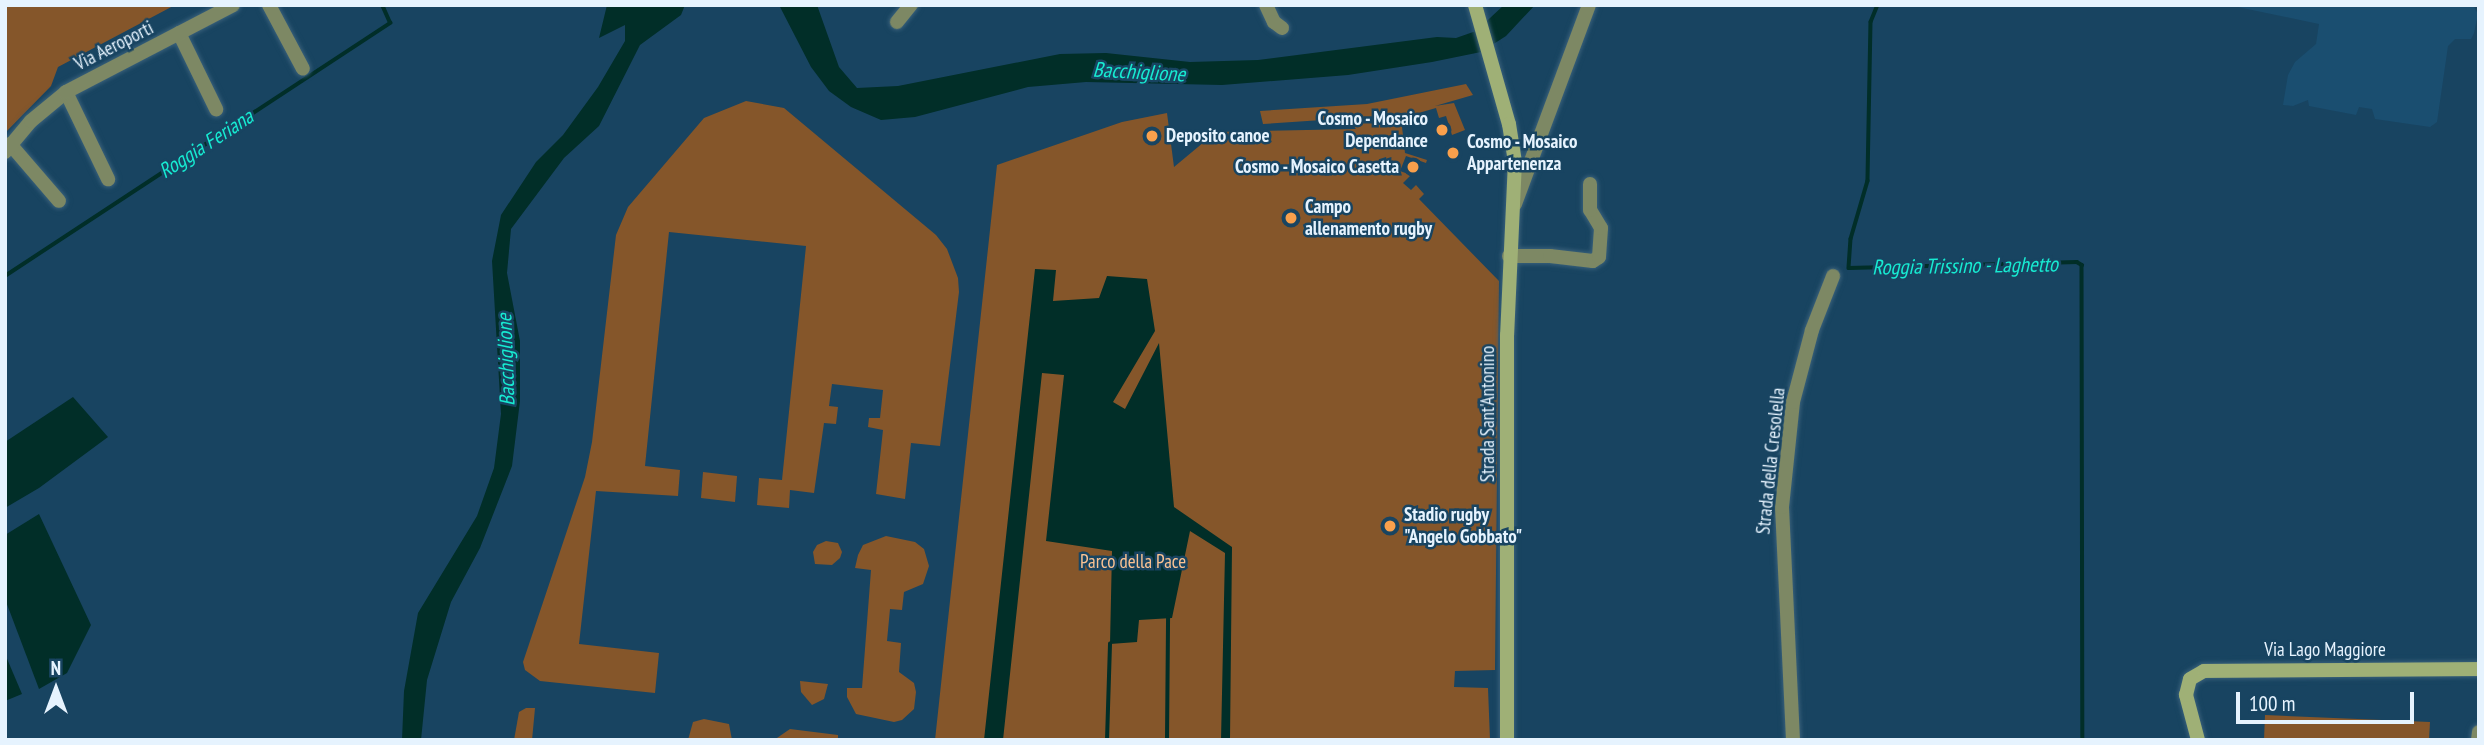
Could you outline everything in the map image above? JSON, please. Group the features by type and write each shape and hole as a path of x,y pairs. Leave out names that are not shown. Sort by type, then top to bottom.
{"main road":[{"path":"1475,5 1504,115 1511,157"},
{"name":"Strada Sant'Antonino","path":"1509,253 1515,204 1511,157"},
{"name":"Strada Sant'Antonino","path":"1507,740 1511,157"},
{"name":"Via Lago Maggiore","path":"2198,740 2186,695 2190,679 2204,671 2479,669"}],"street":[{"name":"Via Aeroporti","path":"59,201 8,148 39,113 66,92 233,5"},
{"path":"269,5 303,69"},
{"path":"897,22 911,5"},
{"path":"1266,5 1275,22 1282,28"},
{"path":"1515,204 1590,5"},
{"name":"Via Aeroporti","path":"179,33 216,109"},
{"name":"Via Aeroporti","path":"66,92 108,179"},
{"path":"1511,157 1522,160 1533,155"},
{"path":"1509,253 1592,261 1599,257 1601,229 1590,210 1590,184"},
{"name":"Strada della Cresolella","path":"1793,740 1782,507 1793,402 1812,330 1833,276"},
{"path":"2478,740 2479,732"}],"shaded area":[{"path":"2473,5 2478,14 2474,33 2471,39 2455,39 2448,46 2437,122 2430,127 2375,119 2372,109 2359,107 2356,115 2309,106 2308,100 2293,106 2283,105 2288,75 2295,62 2316,44 2319,24 2233,6"}],"green space":[{"path":"5,5 175,5 58,67 51,86 5,133"},
{"name":"Parco della Pace","path":"1466,84 1473,95 1435,106 1454,103 1465,130 1452,135 1446,116 1439,118 1436,108 1401,118 1405,153 1427,160 1426,163 1406,156 1400,171 1411,175 1403,183 1411,190 1416,185 1424,194 1419,199 1499,281 1495,670 1455,671 1454,687 1488,688 1490,740 935,740 997,165 1122,122 1167,113 1174,167 1216,132 1356,129 1349,121 1337,119 1263,124 1260,111 1367,104"},
{"path":"746,101 784,108 936,235 947,249 958,278 959,292 940,446 911,443 905,499 876,494 883,430 868,427 869,418 880,418 883,390 832,384 829,406 838,407 836,424 824,423 814,493 790,490 789,508 757,505 759,478 782,480 806,246 669,232 645,466 680,470 678,496 596,491 579,644 659,653 655,693 540,681 525,670 523,662 585,477 592,442 616,235 628,207 704,118"},
{"path":"703,472 737,476 735,502 701,498"},
{"path":"886,536 915,542 924,549 929,566 923,584 904,592 902,610 890,609 887,641 901,643 899,672 914,683 916,692 914,709 902,720 894,722 856,714 847,697 847,688 862,688 871,570 855,568 858,555 863,545"},
{"path":"826,541 838,543 842,552 840,558 832,565 815,564 813,552 817,545"},
{"path":"800,681 828,684 824,699 812,705 801,692"},
{"path":"526,708 535,708 532,740 514,740 519,712"},
{"path":"2265,715 2430,722 2429,740 2264,740"},
{"path":"704,719 729,724 732,740 688,740 693,722"},
{"path":"790,729 838,735 838,740 774,740"}],"water":[{"name":"Bacchiglione","path":"607,5 685,5 681,15 640,45 599,126 564,158 511,229 507,273 520,341 520,401 512,466 480,548 451,602 427,680 421,740 402,740 404,691 418,613 477,516 494,468 501,414 492,261 501,215 536,162 563,135 598,87 625,41 625,25 599,38"},
{"name":"Bacchiglione","path":"779,5 817,5 839,67 857,88 898,86 1060,54 1106,53 1190,62 1258,60 1437,37 1456,38 1476,31 1504,5 1535,5 1506,36 1481,52 1432,62 1348,75 1222,85 1086,82 1028,87 915,117 881,120 851,107 829,91 811,67"},
{"path":"1035,269 1056,270 1053,301 1099,298 1107,276 1147,279 1155,331 1113,402 1125,409 1159,343 1174,507 1232,547 1230,740 1221,740 1225,553 1190,531 1172,618 1139,620 1137,642 1110,644 1112,551 1046,541 1064,375 1042,373 1003,740 984,740"},
{"path":"73,397 108,437 39,488 5,508 5,442"},
{"path":"39,514 91,625 67,673 39,689 5,599 5,535"},
{"path":"5,654 22,694 5,701"}],"waterway":[{"name":"Roggia Feriana","path":"5,276 390,23 382,5"},
{"name":"Roggia Trissino - Laghetto","path":"1878,5 1871,22 1868,181 1851,239 1849,268 2077,262 2082,265 2083,740"},
{"path":"1167,740 1168,618"},
{"path":"1107,740 1110,644"}],"place":[{"name":"Cosmo - Mosaico Dependance","path":"1442,130"},
{"name":"Deposito canoe","path":"1152,136"},
{"name":"Cosmo - Mosaico Appartenenza","path":"1453,153"},
{"name":"Cosmo - Mosaico Casetta","path":"1413,167"},
{"name":"Campo allenamento rugby","path":"1291,218"},
{"name":"Stadio rugby \"Angelo Gobbato\"","path":"1390,526"}]}
